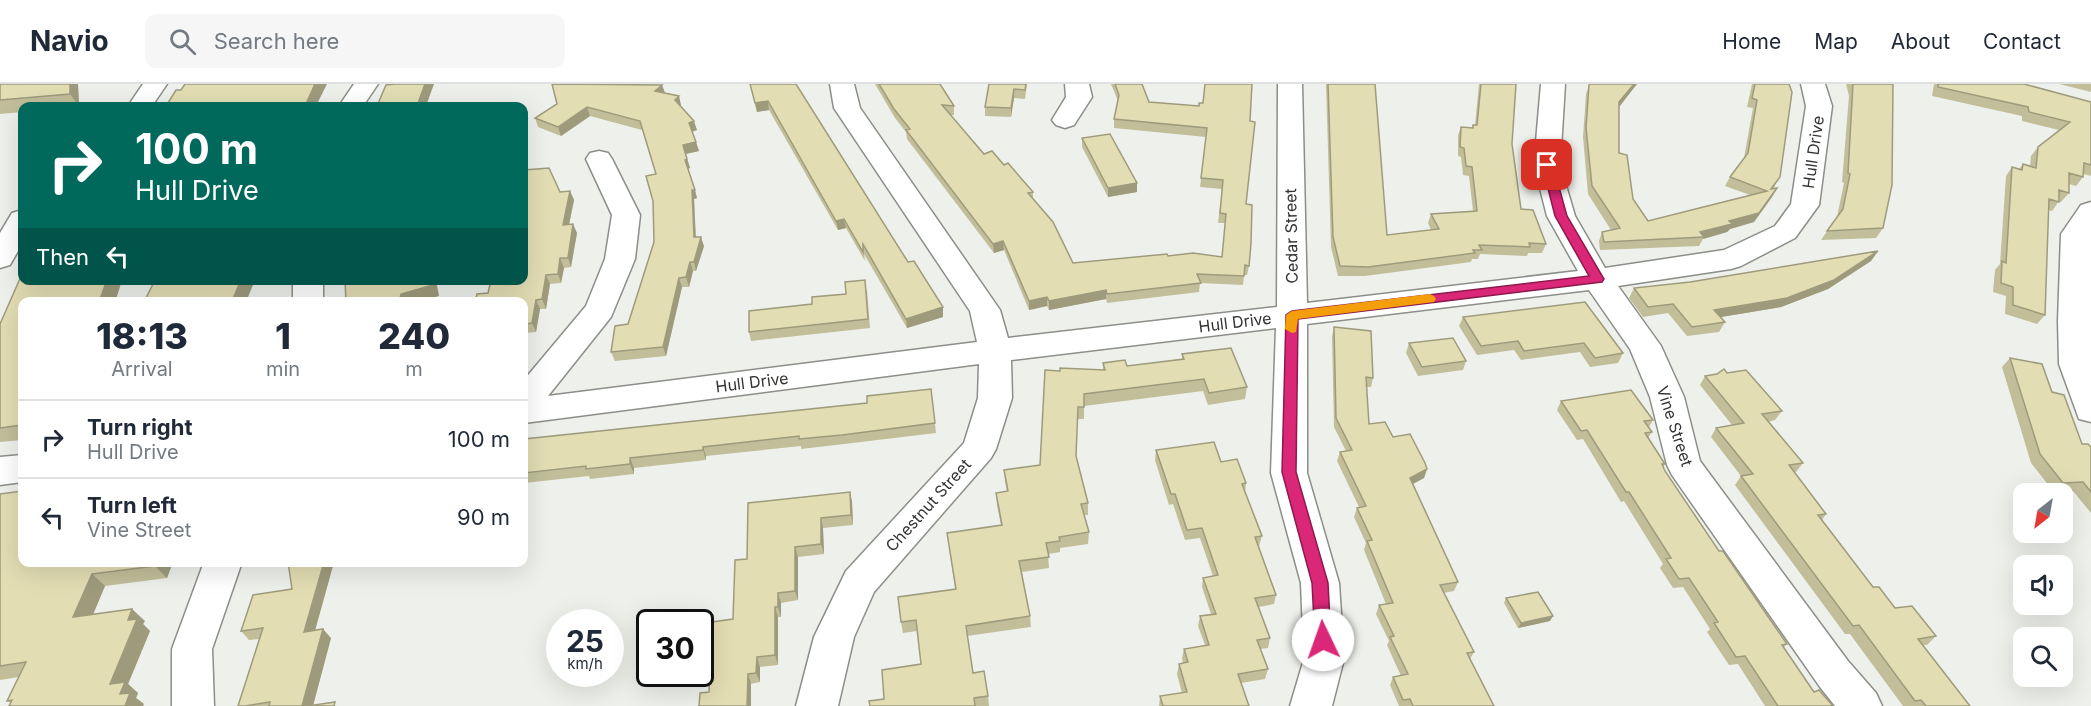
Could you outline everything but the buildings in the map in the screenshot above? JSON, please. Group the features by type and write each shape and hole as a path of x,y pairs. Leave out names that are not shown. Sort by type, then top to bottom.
{"street":[{"path":"143,102 155,84"},
{"path":"354,102 366,84"},
{"name":"Chestnut Street","path":"817,706 834,638 859,582 979,449 995,398 995,351 985,310 847,108 842,84"},
{"path":"1065,120 1079,97 1077,84"},
{"name":"Cedar Street","path":"1290,84 1292,315 1289,472 1320,583 1324,659 1311,706"},
{"name":"Vine Street","path":"1553,84 1547,165 1561,216 1597,279 1645,346 1667,397 1684,465 1834,674 1861,706"},
{"name":"Hull Drive","path":"528,410 995,351 1597,279 1731,259 1785,231 1805,205 1819,106 1813,84"},
{"path":"528,397 600,310 620,259 626,215 599,159"},
{"path":"2091,211 2075,234 2074,321 2075,364 2091,410"},
{"path":"0,258 18,226"},
{"path":"0,471 18,469"},
{"path":"193,706 192,649 221,567"}],"slow traffic":[{"path":"1292,329 1292,315 1430,299"}],"route":[{"path":"1323,640 1320,583 1289,472 1292,315 1597,279 1561,216 1547,165"}]}
